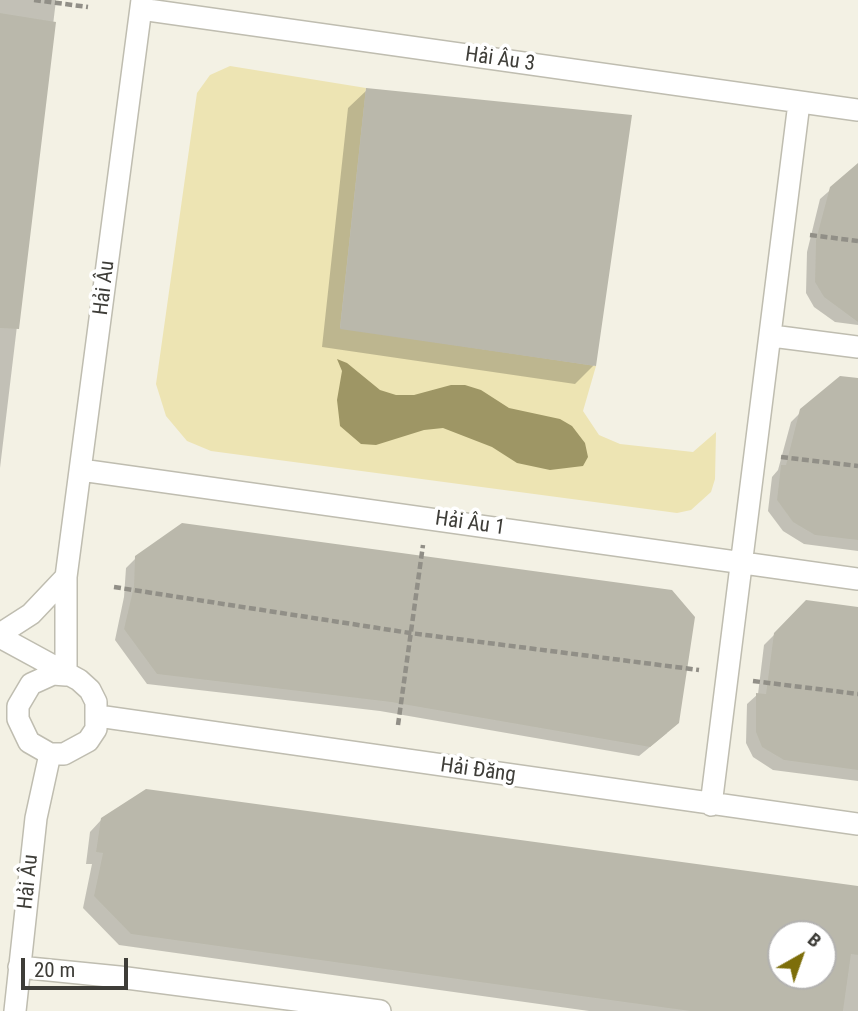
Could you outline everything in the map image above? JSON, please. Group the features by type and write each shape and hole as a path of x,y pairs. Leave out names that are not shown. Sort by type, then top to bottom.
{"lane":[{"name":"Hải Âu 3","path":"142,4 858,110"},
{"name":"Hải Âu","path":"66,675 66,577 142,4"},
{"path":"711,805 739,564 772,336 799,103"},
{"path":"772,336 858,348"},
{"name":"Hải Âu 1","path":"81,470 858,579"},
{"path":"0,703 18,719 29,742 50,754 64,754 88,741 96,729 98,716 90,690 79,680 0,635 31,614 66,577"},
{"path":"18,719 18,706 31,684 53,674 66,675"},
{"name":"Hải Đăng","path":"98,716 858,824"},
{"name":"Hải Âu","path":"15,1011 36,818 50,754"},
{"path":"19,967 119,977 380,1011"}],"path":[{"path":"34,0 88,7"},
{"path":"805,234 858,241"},
{"path":"774,456 858,466"},
{"path":"398,724 424,540"},
{"path":"114,587 410,633 700,670"},
{"path":"749,681 858,694"}],"shaded area":[{"path":"230,66 366,88 340,328 596,366 583,411 599,435 620,444 693,452 716,432 715,479 711,492 691,510 677,513 211,451 187,441 166,416 156,384 197,93 210,75"},
{"path":"337,359 347,363 380,390 396,395 414,395 451,385 465,385 481,390 509,408 560,419 572,426 585,443 588,457 583,466 550,470 517,463 492,447 443,428 424,430 376,445 361,444 340,426 337,400 342,371"}],"building":[{"path":"0,13 56,22 19,329 0,328"},
{"path":"366,88 632,115 596,366 340,329"},
{"path":"858,163 858,322 824,297 815,282 816,240 830,187"},
{"path":"840,376 858,378 858,540 815,535 793,522 777,500 781,465 786,465 800,409"},
{"path":"182,523 672,590 695,617 679,723 650,747 391,702 157,674 124,629 134,586 135,556"},
{"path":"806,600 858,607 858,770 784,760 762,747 756,732 756,693 766,694 774,633"},
{"path":"146,789 858,886 858,955 851,954 843,1011 690,1011 131,934 94,896 103,853 96,852 101,818"}]}
